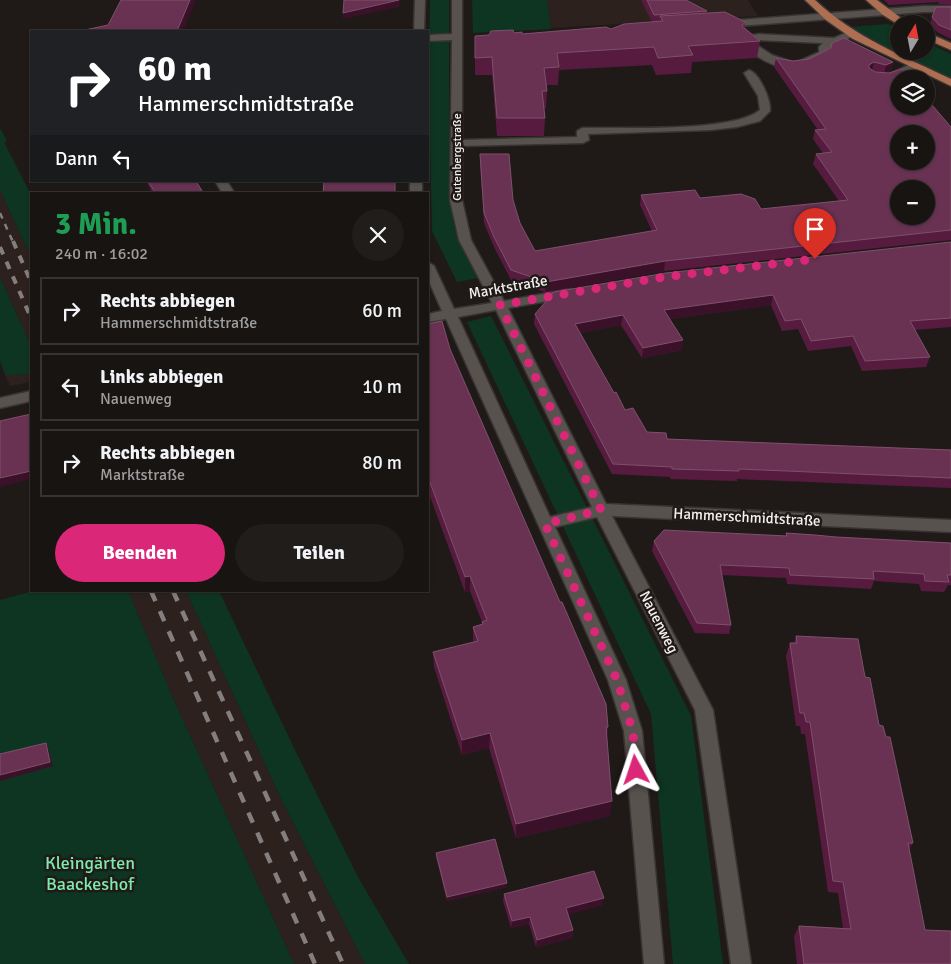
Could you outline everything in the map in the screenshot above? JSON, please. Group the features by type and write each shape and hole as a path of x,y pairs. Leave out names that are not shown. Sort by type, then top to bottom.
{"main road":[{"path":"810,0 850,34 951,83"},
{"path":"870,0 890,16"},
{"path":"935,39 951,47"}],"street":[{"path":"419,30 420,0"},
{"name":"Gutenbergstraße","path":"457,0 456,200 458,216 465,240 500,305"},
{"path":"714,25 886,14 924,9 951,9"},
{"path":"833,41 759,36 750,38 746,42 753,49 785,64 794,66 824,53 824,46 850,34"},
{"path":"429,38 456,38"},
{"path":"873,76 885,79 915,65"},
{"path":"457,143 583,140 582,131 682,129 747,123 759,118 765,112 765,103 761,93 749,73"},
{"path":"429,268 460,341 617,680 633,732 654,964"},
{"name":"Marktstraße","path":"429,318 586,290"},
{"name":"Nauenweg","path":"500,305 601,510 704,710 741,964"},
{"path":"0,403 30,396"},
{"name":"Hammerschmidtstraße","path":"545,524 601,510 951,526"}],"shaded area":[{"path":"547,0 748,0 758,16 551,28"},
{"path":"0,190 30,255 30,344 0,277"},
{"path":"30,374 30,382 10,386 5,375"},
{"path":"128,592 186,592 282,801 365,964 294,964 173,698"}],"green space":[{"path":"430,0 449,0 449,195 455,231 478,278 457,282 432,231 429,92"},
{"path":"472,0 547,0 551,29 473,33"},
{"path":"890,25 890,48 869,38 850,27"},
{"path":"935,46 951,54 951,79 913,60 935,60"},
{"path":"0,128 7,141 4,142 30,193 30,255 0,190"},
{"path":"0,277 30,344 30,374 5,375 0,361"},
{"path":"491,316 691,716 723,964 673,964 651,714 467,322"},
{"name":"Kleingärten Baackeshof","path":"30,592 128,592 173,698 294,964 0,964 0,600"},
{"path":"186,592 219,592 358,877 409,964 365,964 282,801"}],"building":[{"path":"121,0 190,0 177,30 85,30 108,25"},
{"path":"344,0 399,0 343,13"},
{"path":"647,0 686,0 707,11 654,15"},
{"path":"936,7 951,7 951,30 939,25 935,20 935,15 933,15"},
{"path":"725,12 745,22 742,26 760,41 688,46 693,55 658,58 654,47 557,53 559,67 544,68 547,91 542,91 545,118 497,118 492,57 475,58 475,36 489,35 491,31 513,30 514,33 522,32 522,34 606,27 611,29 624,24 663,21 660,16"},
{"path":"844,38 893,62 886,65 874,62 869,65 869,68 875,72 890,73 890,115 935,115 935,108 951,127 951,230 665,261 546,282 511,270 484,213 480,154 509,154 513,200 520,223 535,251 657,230 641,195 695,190 700,198 741,194 755,199 761,209 848,200 816,154 832,152 815,130 826,129 776,58 793,61 809,59 831,48 832,43"},
{"path":"149,182 197,182 203,192 155,192"},
{"path":"324,182 395,182 395,192 323,192"},
{"path":"951,242 951,318 910,321 930,357 865,361 853,336 811,341 801,319 785,321 773,295 664,310 683,340 643,348 623,315 575,324 625,410 633,408 647,432 666,433 667,439 951,450 951,478 739,469 739,471 672,469 672,467 613,464 535,314 554,292 666,273"},
{"path":"442,321 450,349 606,704 612,801 516,824 490,733 462,740 433,652 478,641 473,627 483,624 482,622 487,620 470,576 465,577 429,480 429,324"},
{"path":"30,414 30,471 0,478 0,421"},
{"path":"664,530 787,536 786,533 951,543 951,575 947,575 949,582 925,581 924,574 873,571 874,579 790,575 789,568 720,565 731,625 697,623 654,541"},
{"path":"796,636 858,639 865,677 870,678 879,725 883,726 886,737 890,737 913,843 908,843 925,930 951,931 951,964 804,964 799,926 851,929 843,882 833,881 810,722 806,722 804,713 800,713 790,643 797,643"},
{"path":"46,743 50,762 0,775 0,754"},
{"path":"495,839 507,883 447,897 436,853"},
{"path":"594,871 604,898 566,908 573,930 537,940 530,917 512,921 504,894"}],"railway":[{"path":"0,213 13,242"},
{"path":"13,241 30,280"},
{"path":"0,247 30,316"},
{"path":"151,592 315,964"},
{"path":"173,592 343,964"}],"route":[{"path":"636,770 633,732 617,680 545,524 601,510 500,305 664,277 815,259"}]}
